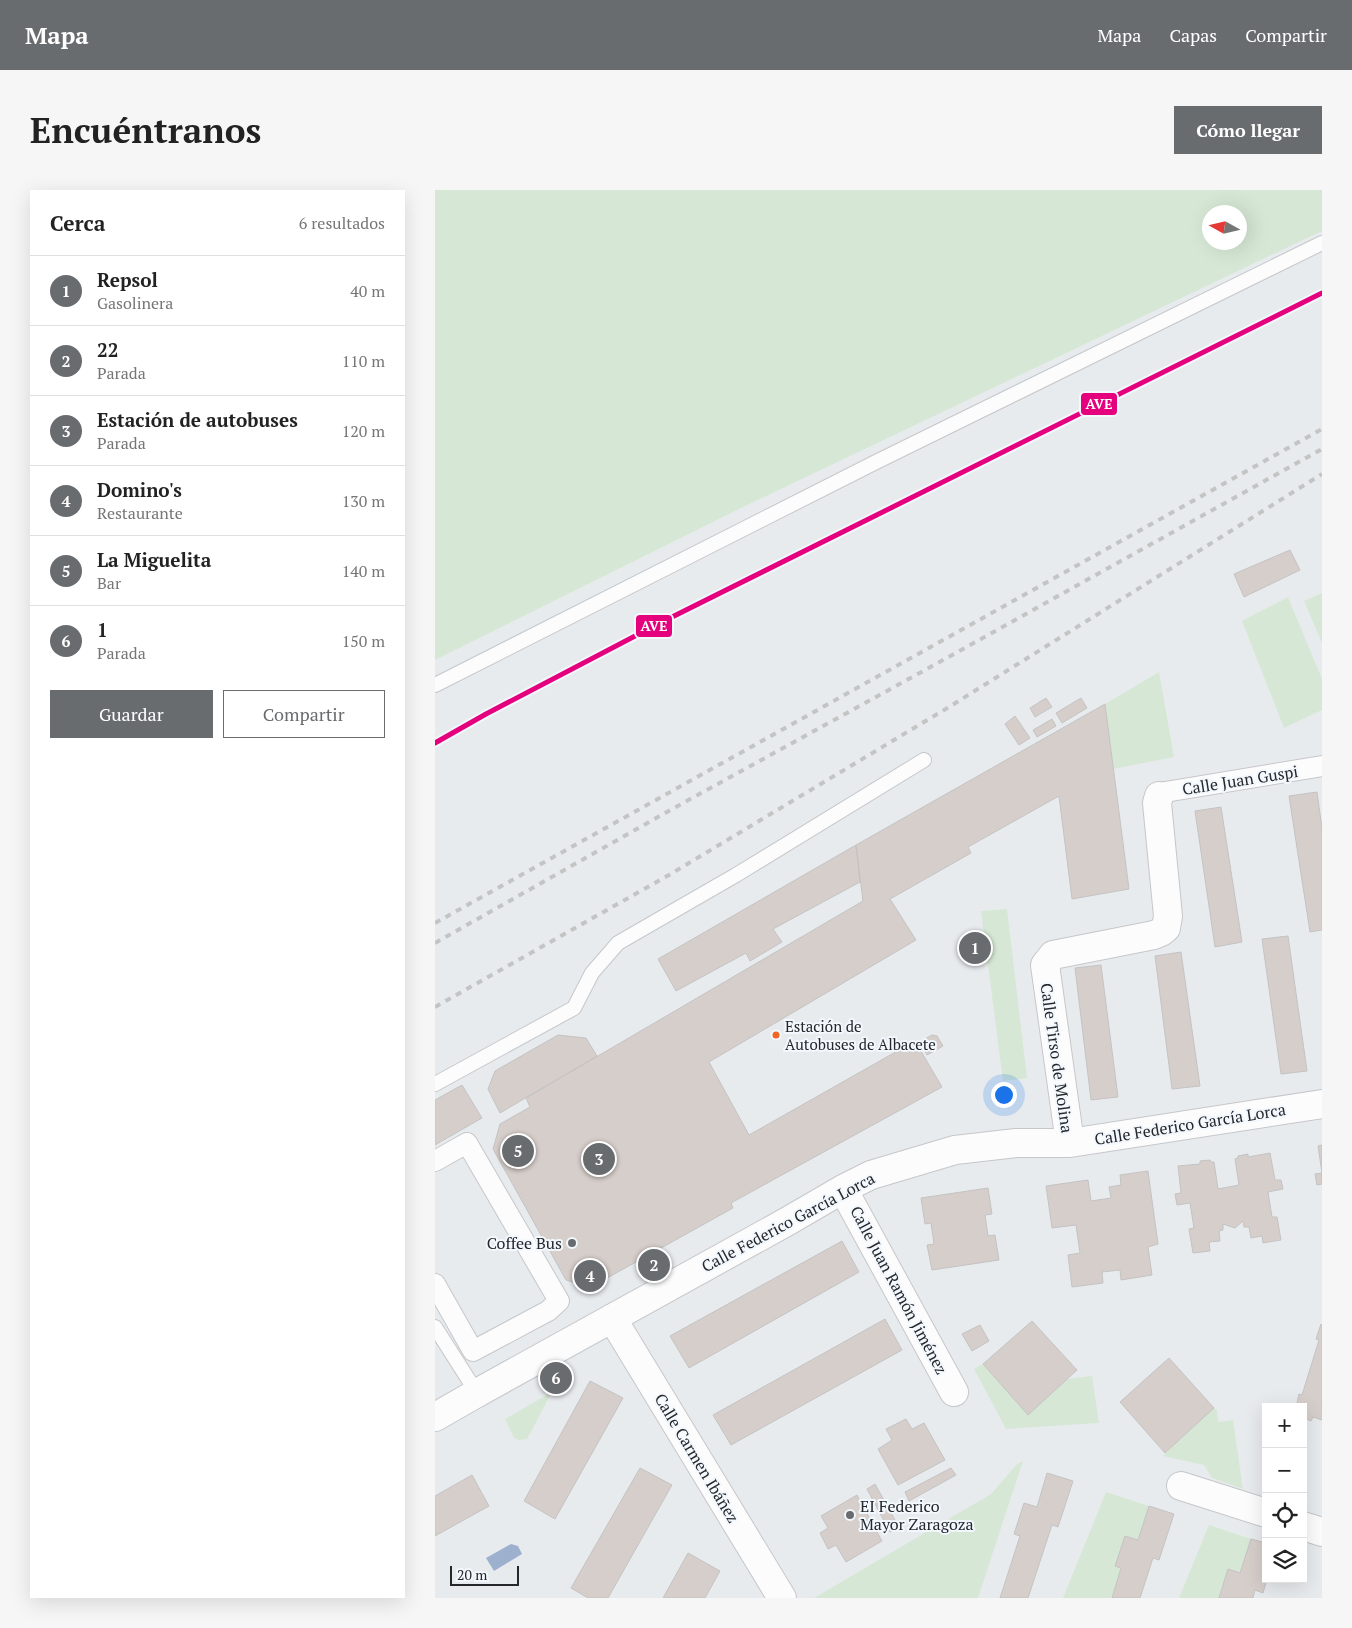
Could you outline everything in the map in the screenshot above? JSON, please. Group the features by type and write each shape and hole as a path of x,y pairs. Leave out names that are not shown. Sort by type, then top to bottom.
{"street":[{"name":"Calle Juan Guspi","path":"1159,796 1165,792 1322,766"},
{"name":"Calle Tirso de Molina","path":"1070,1143 1045,965 1053,955 1059,953 1154,935 1166,928 1168,916 1157,803 1159,796"},
{"name":"Calle Federico García Lorca","path":"435,1417 871,1175 955,1150 1016,1143 1070,1143 1322,1104"},
{"path":"435,1161 467,1143 559,1301 548,1311 473,1351 435,1284"},
{"name":"Calle Juan Ramón Jiménez","path":"843,1189 954,1392"},
{"name":"Calle Carmen Ibáñez","path":"612,1318 782,1598"},
{"path":"1181,1486 1262,1513"},
{"path":"1307,1527 1322,1532"}],"lane":[{"path":"435,685 867,466 1322,243"},
{"path":"435,1084 574,1008 592,973 618,943 736,875 924,760"},
{"path":"435,1327 477,1393"}],"green space":[{"path":"435,190 1322,190 1322,231 737,510 435,660"},
{"path":"1322,593 1322,643 1304,601"},
{"path":"1288,597 1322,679 1322,710 1284,728 1242,621"},
{"path":"1159,672 1174,757 1113,769 1105,704"},
{"path":"1007,909 1027,1078 1003,1081 981,911"},
{"path":"983,1364 1028,1415 1067,1379 1092,1376 1099,1423 1006,1429 974,1369"},
{"path":"552,1392 527,1439 519,1440 514,1438 505,1419"},
{"path":"1214,1408 1217,1410 1218,1422 1233,1420 1243,1489 1212,1478 1204,1465 1163,1456"},
{"path":"1023,1461 978,1598 814,1598 991,1494 1017,1464"},
{"path":"1106,1492 1149,1506 1138,1540 1125,1536 1116,1566 1121,1568 1112,1598 1063,1598"},
{"path":"1209,1525 1251,1539 1240,1573 1228,1569 1219,1598 1179,1598"}],"water":[{"path":"511,1544 518,1546 522,1554 494,1571 486,1558"}],"building":[{"path":"1290,550 1300,570 1244,597 1234,574"},
{"path":"1046,698 1052,707 1035,717 1030,708"},
{"path":"1081,698 1087,708 1062,723 1056,713"},
{"name":"Estación de Autobuses de Albacete","path":"1105,704 1129,889 1072,899 1059,796 968,847 971,853 890,899 916,940 709,1062 749,1135 915,1041 942,1087 731,1203 733,1208 591,1287 566,1280 493,1149 500,1124 530,1107 526,1098 863,901 856,845"},
{"path":"1015,716 1030,738 1019,745 1005,724"},
{"path":"1052,719 1056,726 1037,737 1033,730"},
{"path":"1317,792 1322,828 1322,930 1310,932 1289,796"},
{"path":"1221,807 1242,942 1215,947 1195,811"},
{"path":"856,845 860,882 773,929 782,942 750,961 746,953 676,991 658,959"},
{"path":"1288,936 1307,1071 1281,1074 1262,939"},
{"path":"1181,952 1200,1086 1172,1089 1155,956"},
{"path":"1101,965 1118,1097 1091,1100 1075,968"},
{"path":"558,1035 586,1038 597,1056 500,1113 488,1089 495,1071"},
{"path":"932,1035 937,1036 943,1046 927,1055 922,1046 923,1040"},
{"path":"462,1085 482,1118 435,1145 435,1100"},
{"path":"1322,1145 1322,1173 1318,1146"},
{"path":"1270,1153 1275,1180 1281,1180 1283,1189 1268,1192 1272,1217 1277,1217 1281,1240 1263,1243 1262,1236 1251,1238 1249,1227 1244,1227 1243,1221 1235,1228 1223,1224 1223,1230 1219,1231 1220,1241 1209,1242 1210,1251 1193,1253 1189,1229 1194,1228 1190,1203 1177,1205 1175,1194 1181,1193 1178,1166 1200,1164 1200,1161 1210,1160 1214,1162 1218,1189 1239,1185 1235,1159 1238,1156 1248,1154 1248,1157"},
{"path":"1148,1171 1158,1244 1148,1247 1152,1275 1121,1280 1120,1270 1102,1272 1103,1283 1072,1287 1068,1255 1080,1253 1076,1225 1052,1228 1046,1186 1088,1180 1091,1201 1111,1198 1109,1187 1121,1185 1120,1175"},
{"path":"1322,1173 1322,1184 1317,1185 1315,1174"},
{"path":"988,1188 992,1214 985,1215 988,1236 995,1235 999,1260 932,1270 927,1245 934,1244 931,1223 925,1224 921,1198"},
{"path":"842,1241 859,1272 689,1368 670,1336"},
{"path":"885,1319 902,1350 731,1445 713,1415"},
{"path":"1032,1321 1077,1370 1028,1415 983,1364"},
{"path":"1321,1324 1322,1420 1313,1417 1311,1421 1307,1420 1307,1403 1297,1403 1299,1394 1302,1395 1319,1340 1316,1339"},
{"path":"980,1325 989,1341 972,1351 962,1334"},
{"path":"1169,1358 1214,1408 1165,1453 1120,1402"},
{"path":"590,1381 623,1398 555,1519 524,1501"},
{"path":"906,1419 912,1429 924,1423 945,1460 898,1485 878,1449 892,1440 886,1429"},
{"path":"640,1468 672,1485 608,1598 588,1598 571,1588"},
{"path":"951,1468 956,1475 909,1501 905,1492"},
{"path":"1047,1473 1073,1481 1058,1527 1052,1525 1028,1598 1000,1598 1020,1536 1014,1534 1024,1503 1037,1507"},
{"path":"472,1475 489,1506 435,1536 435,1496"},
{"path":"875,1484 899,1527 890,1532 867,1489"},
{"path":"857,1495 882,1541 846,1562 836,1545 828,1549 820,1533 828,1528 821,1516"},
{"path":"1149,1506 1174,1514 1159,1560 1153,1558 1140,1598 1112,1598 1121,1568 1115,1566 1125,1536 1138,1540"},
{"path":"1251,1539 1262,1542 1262,1583 1266,1583 1263,1593 1255,1590 1253,1598 1219,1598 1228,1569 1240,1573"},
{"path":"688,1553 720,1571 705,1598 663,1598"}],"railway":[{"path":"435,923 1322,429"},
{"path":"435,943 674,808 1322,449"},
{"path":"435,1007 669,875 949,707 1322,474"}],"transit line":[{"name":"AVE","path":"435,743 486,714 658,624 1322,293"}],"place":[{"name":"Repsol","path":"975,948"},
{"name":"Estación de Autobuses de Albacete","path":"776,1035"},
{"name":"La Miguelita","path":"518,1151"},
{"name":"Estación de autobuses","path":"599,1159"},
{"name":"Coffee Bus","path":"572,1243"},
{"name":"22","path":"654,1265"},
{"name":"Domino's","path":"590,1276"},
{"name":"1","path":"556,1378"},
{"name":"EI Federico Mayor Zaragoza","path":"850,1515"}]}
